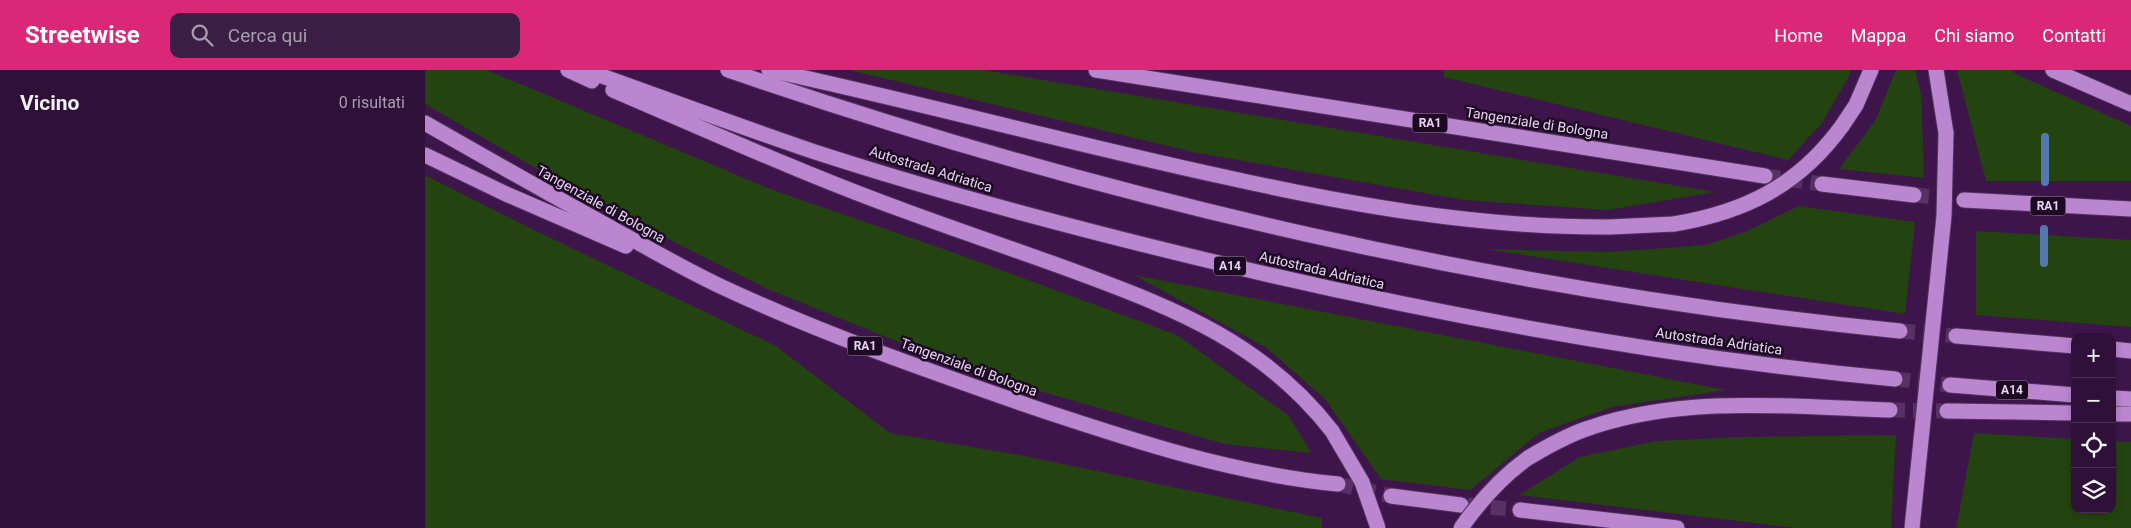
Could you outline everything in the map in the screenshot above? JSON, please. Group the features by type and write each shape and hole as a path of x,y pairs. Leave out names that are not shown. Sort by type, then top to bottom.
{"highway":[{"path":"568,70 791,168 1123,290 1189,318 1260,359 1293,386 1332,431 1361,482 1378,528"},
{"name":"Autostrada Adriatica","path":"585,70 815,152 999,207 1101,235 1325,288 1439,312 1702,357 1895,379"},
{"path":"728,70 832,106 1032,164 1109,186 1280,228 1454,264 1590,289 1739,312 1899,331"},
{"path":"769,70 1090,147 1327,198 1443,216 1608,227 1674,224 1734,210 1775,190 1812,162 1827,146 1855,105 1871,70"},
{"name":"Tangenziale di Bologna","path":"1096,70 1765,176"},
{"path":"1912,528 1944,216 1945,133 1936,70"},
{"path":"2053,70 2131,104"},
{"name":"Tangenziale di Bologna","path":"425,122 522,179 685,269 720,286 836,335 925,370 1123,438 1213,463 1304,481 1338,484"},
{"path":"425,155 505,194 582,228 685,269"},
{"path":"1822,184 1914,195"},
{"name":"RA1","path":"1964,200 2131,209"},
{"path":"1956,336 2071,346"},
{"path":"2116,349 2131,351"},
{"name":"A14","path":"1950,385 2071,395"},
{"path":"2116,398 2131,399"},
{"path":"1461,528 1484,496 1513,469 1553,444 1592,427 1637,415 1740,405 1890,410"},
{"path":"1947,411 2071,413"},
{"path":"2116,414 2131,414"},
{"path":"1391,496 1461,505"},
{"path":"1520,510 1677,528"}],"green space":[{"path":"425,70 487,70 773,190 955,253 1177,335 1289,416 1311,453 1225,444 970,371 770,290 591,200 425,104"},
{"path":"849,70 983,70 1715,192 1607,210 1464,200 1193,152"},
{"path":"1443,70 1851,70 1822,123 1788,160 1444,77"},
{"path":"1896,70 1915,70 1921,94 1924,178 1839,169 1875,121"},
{"path":"1957,70 2011,70 2016,74 2131,126 2131,181 1986,181"},
{"path":"425,175 528,227 776,346 890,433 1020,455 1322,518 1322,528 425,528"},
{"path":"1799,206 1915,222 1905,314 1485,249 1608,252 1706,245 1747,231"},
{"path":"1976,231 2131,240 2131,327 1976,315"},
{"path":"1134,275 1726,390 1612,407 1539,433 1470,490 1381,479 1325,399 1267,348"},
{"path":"1974,433 2071,439 2071,513 2116,513 2116,441 2131,442 2131,528 1956,528"},
{"path":"1896,435 1891,528 1797,528 1519,495 1580,457 1656,441 1743,437"}],"waterway":[{"path":"2045,137 2045,182"},
{"path":"2044,229 2044,263"}],"tunnel":[{"path":"1765,176 1822,184"},
{"path":"1914,195 1964,200"},
{"path":"1900,331 1956,336"},
{"path":"1895,379 1950,385"},
{"path":"1890,410 1947,411"},
{"path":"1338,484 1391,496"},
{"path":"1468,505 1520,510"}]}
